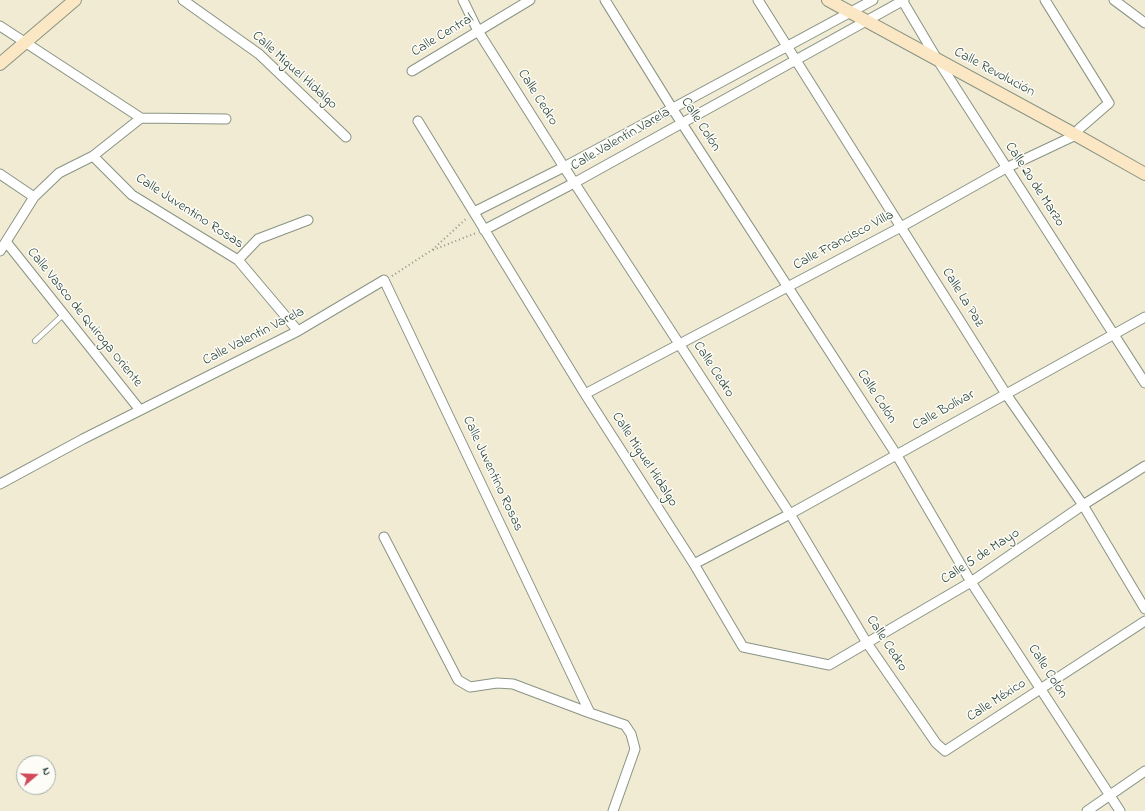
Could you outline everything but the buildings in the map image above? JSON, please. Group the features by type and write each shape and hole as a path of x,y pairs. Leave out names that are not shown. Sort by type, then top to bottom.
{"street":[{"path":"0,64 75,0"},
{"name":"Calle Miguel Hidalgo","path":"183,0 259,54 346,137"},
{"name":"Calle Cedro","path":"463,0 478,32 574,183 790,514 867,643 936,743 945,751"},
{"name":"Calle Central","path":"412,71 530,0"},
{"name":"Calle Colón","path":"605,0 672,108 789,286 896,454 971,582 1120,811"},
{"name":"Calle La Paz","path":"758,0 1006,394 1083,505 1145,609"},
{"name":"Calle Revolución","path":"828,0 1145,174"},
{"name":"Calle Valentín Varela","path":"474,212 564,167 872,0"},
{"name":"Calle Valentín Varela","path":"484,230 574,183 681,122 903,0"},
{"name":"Calle 20 de Marzo","path":"903,0 937,59 1145,383"},
{"name":"Calle Francisco Villa","path":"585,394 901,227 1006,168 1076,135 1079,129 1109,103 1045,0"},
{"path":"1114,0 1145,23"},
{"path":"0,26 25,44 141,118 226,119"},
{"path":"0,251 34,197 60,173 93,156 141,118"},
{"name":"Calle Miguel Hidalgo","path":"418,122 585,394 694,564 743,647 829,665"},
{"name":"Calle Juventino Rosas","path":"93,156 132,195 238,260 298,331"},
{"path":"0,174 34,197"},
{"path":"238,260 258,238 308,220"},
{"name":"Calle Vasco de Quiroga Oriente","path":"6,243 140,410"},
{"name":"Calle Valentín Varela","path":"0,484 83,439 298,331 384,280"},
{"name":"Calle Juventino Rosas","path":"384,280 590,712"},
{"name":"Calle Bolívar","path":"694,564 790,514 1145,317"},
{"name":"Calle 5 de Mayo","path":"829,665 971,582 1083,505 1145,466"},
{"path":"384,537 458,680 470,687 497,683 512,684 625,725 631,734 635,748 613,811"},
{"name":"Calle México","path":"945,751 1145,621"},
{"path":"1087,811 1145,771"}],"lane":[{"path":"35,341 64,314"}],"path":[{"path":"384,280 432,250 474,212"},
{"path":"432,250 484,230"}]}
